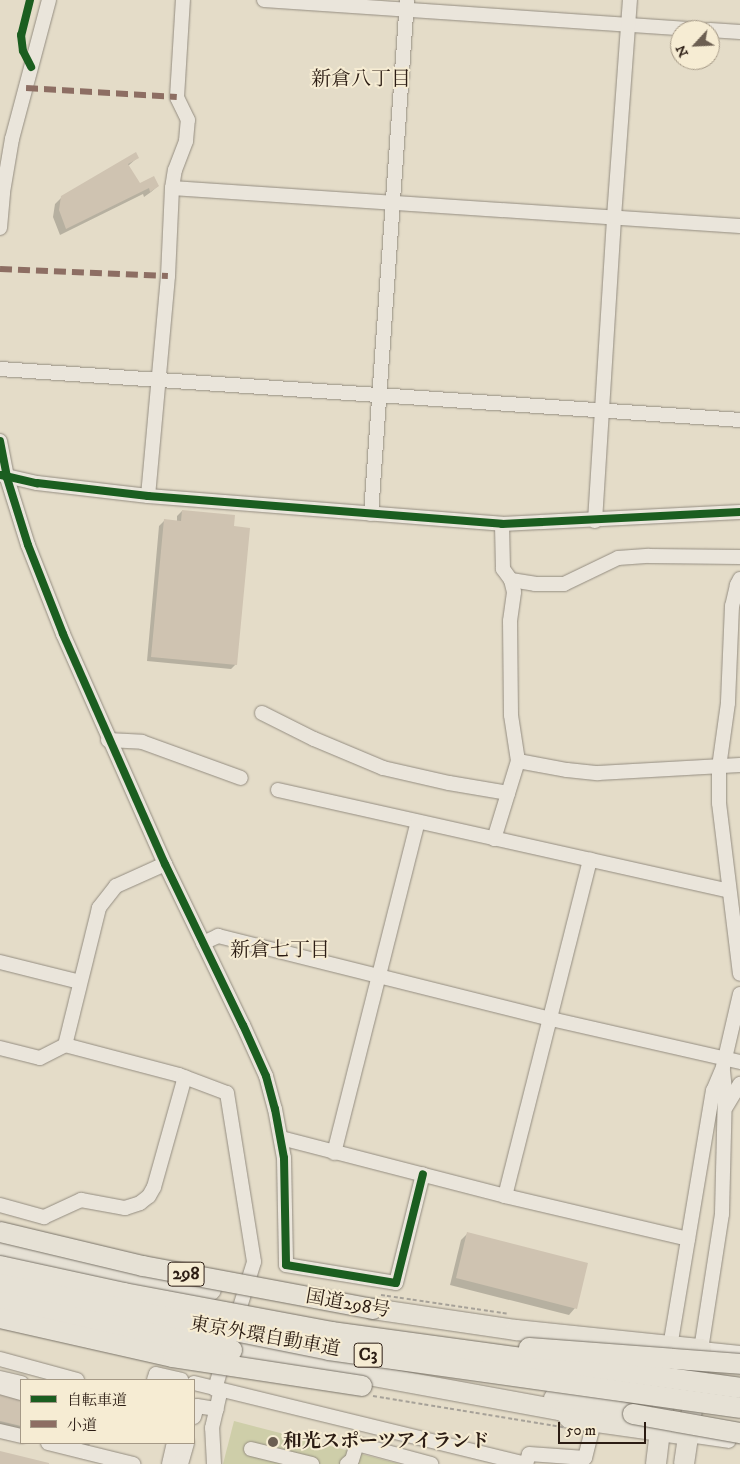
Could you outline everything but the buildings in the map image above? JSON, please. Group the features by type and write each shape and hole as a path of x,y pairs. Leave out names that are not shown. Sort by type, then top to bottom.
{"highway":[{"name":"国道298号","path":"0,1232 143,1266 373,1309 516,1330 701,1349"},
{"path":"0,1248 128,1276 304,1305 373,1309"},
{"name":"東京外環自動車道","path":"0,1266 133,1294 389,1341 740,1388"},
{"name":"東京外環自動車道","path":"0,1284 329,1350 740,1408"},
{"path":"0,1302 232,1350 560,1410 588,1420"},
{"path":"0,1318 174,1356 689,1435"},
{"path":"516,1330 605,1372 665,1392 691,1412"},
{"path":"389,1341 624,1354 740,1364"},
{"path":"656,1464 670,1347"},
{"path":"684,1464 701,1349"},
{"path":"329,1350 459,1380 740,1433"}],"street":[{"path":"0,228 3,192 12,139 49,0"},
{"path":"148,496 159,379 172,188 175,170 186,141 188,120 177,97 183,0"},
{"path":"264,0 407,5 670,27"},
{"path":"595,521 601,409 630,0"},
{"path":"372,514 407,5"},
{"path":"720,31 740,32"},
{"path":"172,188 614,216 740,226"},
{"path":"0,369 740,420"},
{"path":"0,441 4,476 43,586 108,740 266,1076 284,1158 286,1265 396,1284 423,1174"},
{"path":"4,476 148,496 502,524 595,521 740,512"},
{"path":"494,839 518,761 511,715 510,621 514,592 511,580 503,569 502,524"},
{"path":"511,580 535,584 564,584 618,558 649,556 740,557"},
{"path":"740,579 736,585 732,606 728,703 719,767 719,803 740,974"},
{"path":"262,713 314,739 383,768 449,783 508,793"},
{"path":"108,740 142,742 241,778"},
{"path":"518,761 567,770 598,773 740,766"},
{"path":"278,790 729,891"},
{"path":"334,1152 418,822"},
{"path":"505,1196 590,860"},
{"path":"64,1045 99,908 116,886 165,864"},
{"path":"203,943 218,936 724,1063 740,1062"},
{"path":"0,962 80,982"},
{"path":"670,1347 713,1090 724,1063 739,1002"},
{"path":"0,1048 40,1058 64,1045 185,1077 227,1093 254,1262 218,1390 217,1409 212,1428 214,1464"},
{"path":"724,1063 722,1214 701,1349 740,1353"},
{"path":"0,1205 44,1217 81,1200 125,1208 140,1203 149,1196 154,1187 185,1077"},
{"path":"724,1114 727,1102 740,1084"},
{"path":"281,1138 505,1196 688,1239"},
{"path":"0,1359 73,1379"},
{"path":"154,1379 156,1374 175,1379"},
{"path":"0,1378 20,1383"},
{"path":"195,1384 526,1464 528,1454 586,1458 588,1420"},
{"path":"0,1388 20,1393"},
{"path":"195,1413 197,1406 217,1409"},
{"path":"0,1431 20,1436"},
{"path":"689,1435 740,1442"},
{"path":"52,1444 133,1464"},
{"path":"169,1464 174,1444"},
{"path":"181,1464 187,1444"},
{"path":"347,1464 352,1460 356,1444 431,1464"},
{"path":"251,1449 312,1464"}],"green space":[{"name":"和光スポーツアイランド","path":"234,1421 400,1464 223,1464"}],"marked path":[{"path":"26,88 177,97"},
{"path":"0,269 168,276"}],"cycle path":[{"path":"30,0 21,35 23,51 31,67"},
{"path":"0,441 7,478 28,545 63,634 165,864 266,1076 275,1109 284,1158 286,1265 396,1283 423,1174"},
{"path":"1,475 37,483 148,496 502,524 740,512"}],"place":[{"name":"和光スポーツアイランド","path":"273,1442"}],"district":[{"name":"新倉八丁目","path":"361,79"},
{"name":"新倉七丁目","path":"280,950"}]}
